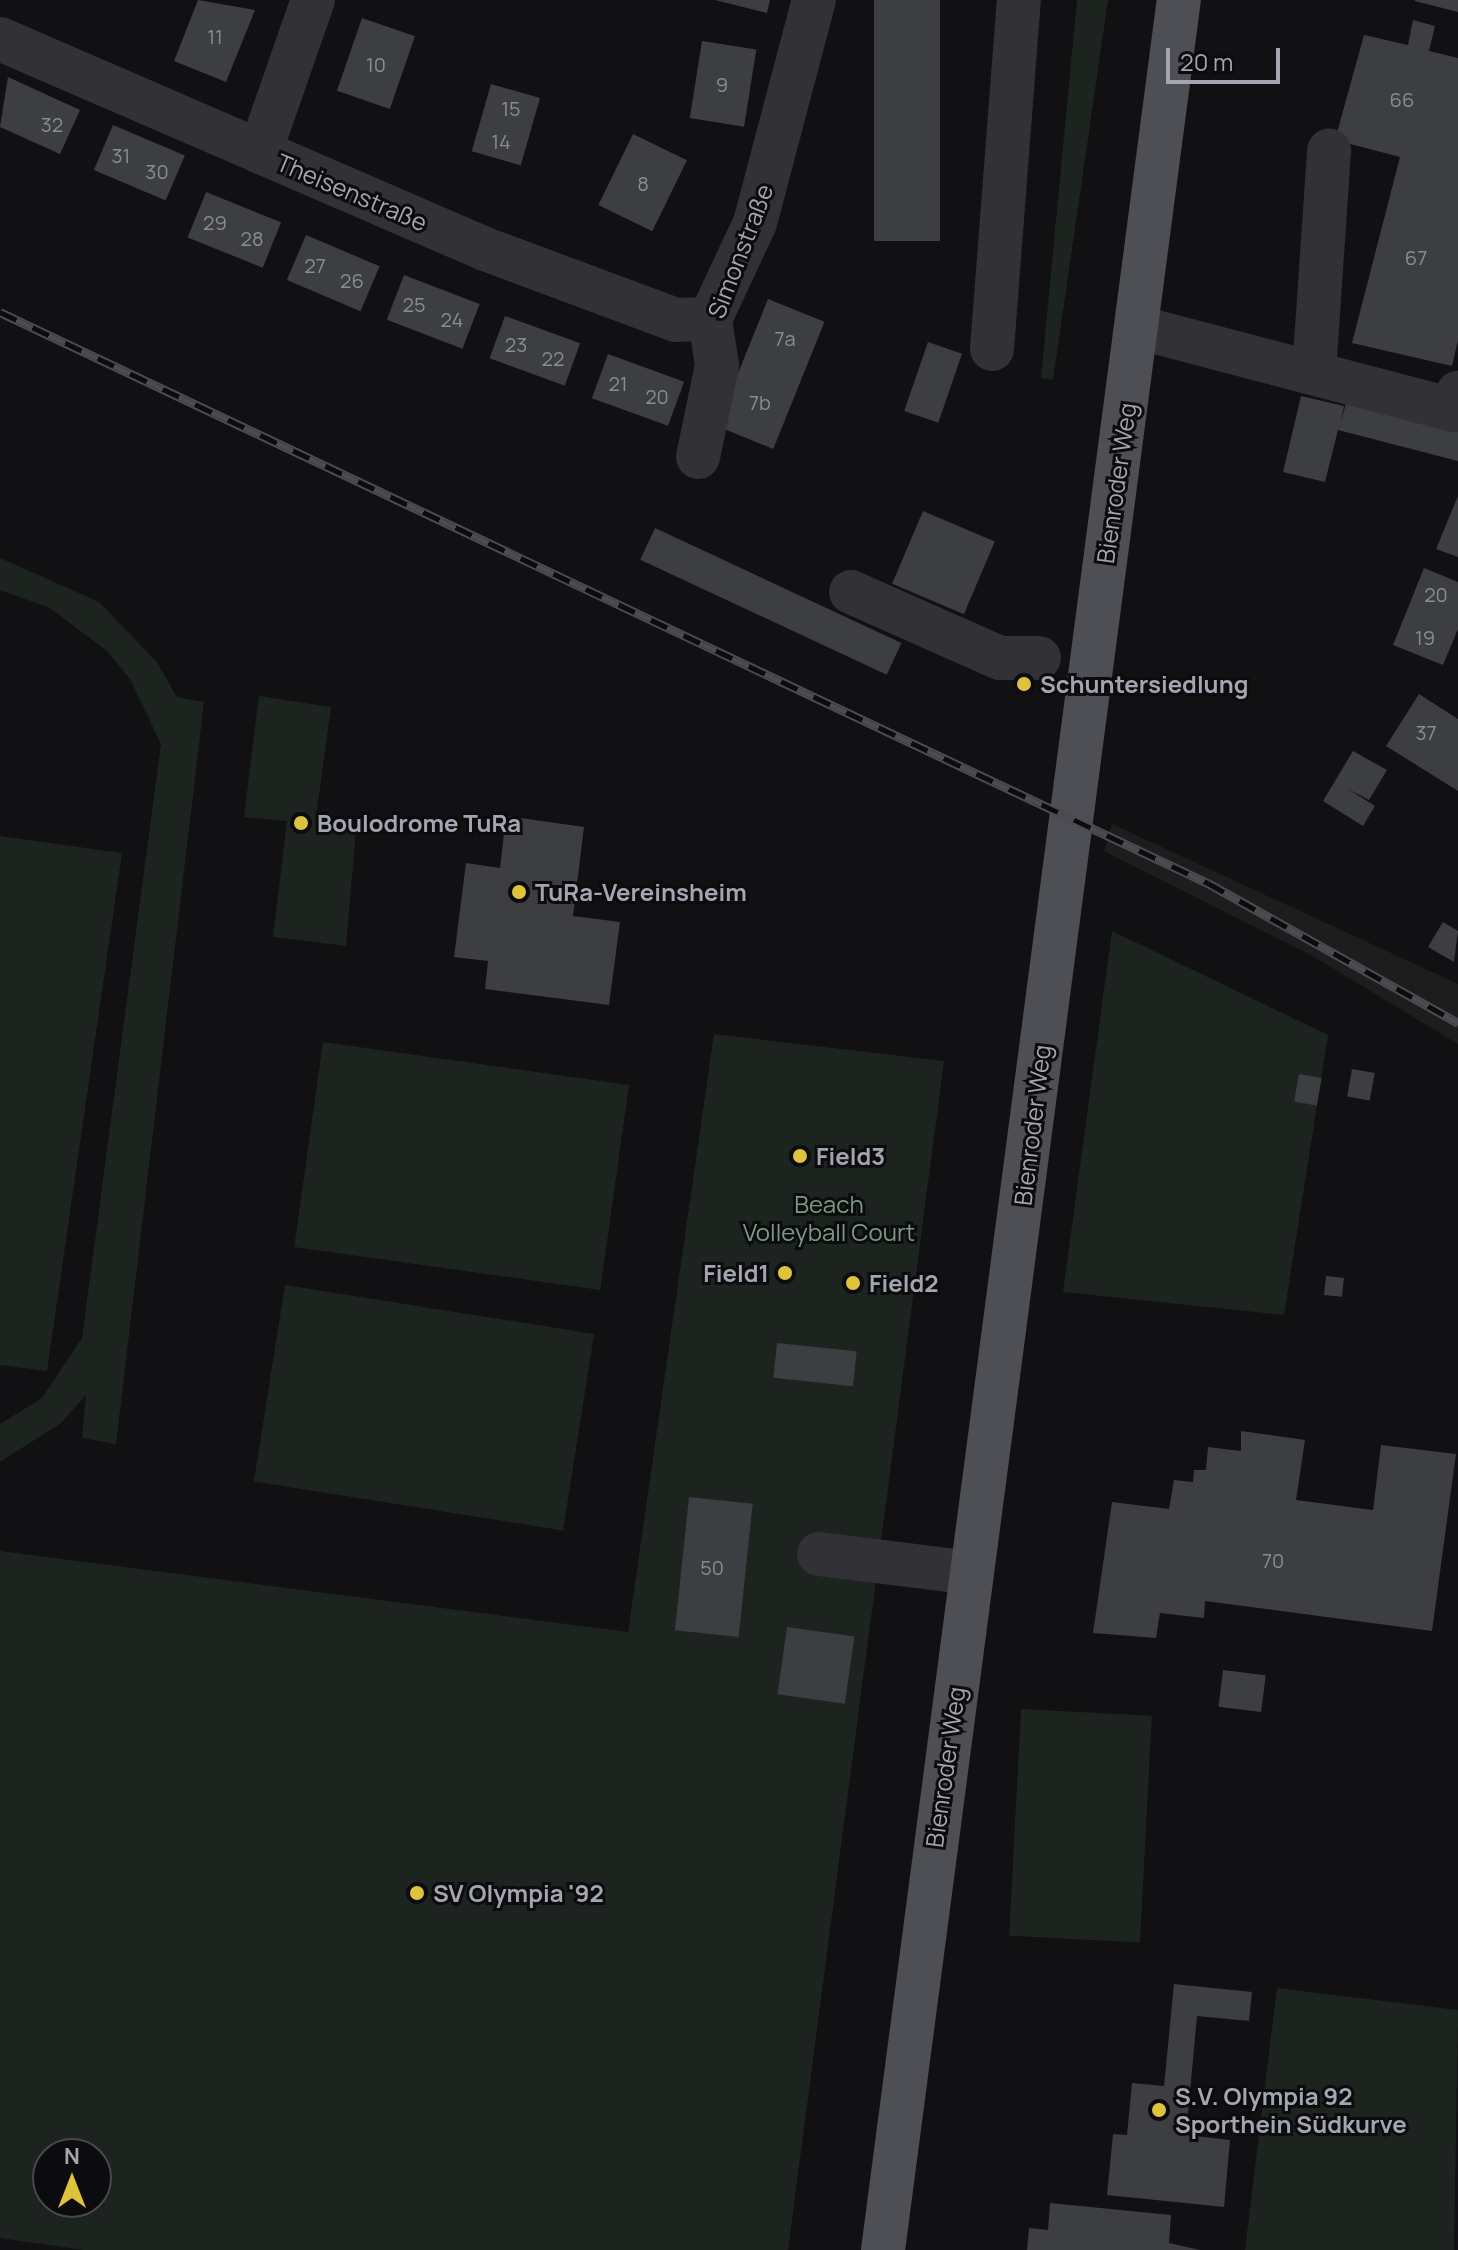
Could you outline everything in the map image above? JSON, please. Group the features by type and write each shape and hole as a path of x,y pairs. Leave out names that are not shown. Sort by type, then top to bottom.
{"main road":[{"name":"Bienroder Weg","path":"883,2250 1179,0"}],"street":[{"path":"260,152 313,0"},
{"name":"Simonstraße","path":"698,457 717,365 710,319 755,223 814,0"},
{"path":"992,349 1019,0"},
{"name":"Theisenstraße","path":"0,39 260,152 622,301 676,320 710,319"},
{"path":"1314,372 1329,151"},
{"path":"1137,327 1453,410 1458,393"},
{"path":"851,592 1000,658 1039,658"},
{"path":"819,1554 972,1573"}],"shaded area":[{"path":"1112,824 1458,984 1458,1044 1314,957 1104,851"}],"green space":[{"path":"1077,0 1108,0 1053,380 1041,378"},
{"path":"0,558 99,602 156,661 177,697 204,702 116,1444 82,1438 86,1395 61,1423 0,1462 0,1424 42,1398 82,1338 161,744 130,679 107,651 50,608 0,590"},
{"name":"Boulodrome TuRa","path":"259,696 331,707 315,824 356,830 346,946 273,937 287,821 244,817"},
{"path":"0,836 122,853 47,1371 0,1365"},
{"path":"1112,931 1328,1035 1284,1315 1063,1292"},
{"name":"SV Olympia '92","path":"714,1034 944,1061 788,2250 84,2250 0,2238 0,1551 628,1632"},
{"path":"323,1042 629,1085 600,1290 294,1247"},
{"path":"285,1285 594,1334 563,1531 254,1482"},
{"path":"1021,1709 1152,1716 1140,1943 1009,1936"},
{"path":"1277,1988 1458,2010 1454,2250 1245,2250"}],"building":[{"path":"198,0 255,10 226,82 174,61"},
{"path":"715,0 770,0 767,13"},
{"path":"874,0 940,0 940,241 874,241"},
{"path":"1458,0 1458,12 1415,1"},
{"path":"362,18 415,36 390,109 337,91"},
{"path":"1413,20 1435,26 1429,51 1458,58 1458,340 1452,366 1352,343 1400,157 1335,140 1364,35 1408,45"},
{"path":"702,41 756,50 744,127 690,118"},
{"path":"8,77 80,110 60,154 0,127"},
{"path":"491,84 540,98 521,165 472,151"},
{"path":"113,125 185,155 166,201 94,170"},
{"path":"633,134 687,160 652,231 598,205"},
{"path":"206,192 281,222 263,268 188,237"},
{"path":"306,235 380,266 360,311 287,280"},
{"path":"404,275 480,304 462,349 387,320"},
{"path":"768,299 825,322 773,449 717,426"},
{"path":"505,316 580,343 565,386 490,358"},
{"path":"928,342 962,354 938,423 904,411"},
{"path":"608,354 684,382 668,426 592,398"},
{"path":"1301,396 1344,406 1341,422 1347,399 1458,428 1458,461 1338,430 1325,482 1283,472"},
{"path":"1458,496 1458,557 1436,549"},
{"path":"923,511 995,541 964,614 892,584"},
{"path":"655,528 902,643 887,675 640,560"},
{"path":"1424,568 1458,582 1458,629 1443,665 1393,645"},
{"path":"1419,694 1458,719 1458,791 1386,746"},
{"path":"1353,751 1387,770 1369,800 1348,789 1375,806 1363,826 1323,801"},
{"name":"TuRa-Vereinsheim","path":"506,816 584,827 573,916 620,922 609,1005 485,989 488,961 454,957 466,863 500,868"},
{"path":"1443,922 1458,931 1454,962 1428,947"},
{"path":"1352,1069 1375,1073 1370,1101 1347,1097"},
{"path":"1299,1074 1322,1078 1317,1106 1294,1102"},
{"path":"1326,1276 1344,1278 1342,1297 1324,1295"},
{"path":"777,1343 857,1351 853,1386 773,1378"},
{"path":"1241,1431 1305,1440 1296,1500 1373,1510 1381,1445 1456,1454 1432,1631 1205,1601 1204,1618 1160,1613 1156,1638 1093,1633 1112,1502 1169,1509 1174,1480 1193,1482 1194,1470 1206,1470 1208,1447 1241,1451"},
{"path":"689,1497 753,1504 739,1637 675,1630"},
{"path":"787,1627 854,1636 845,1704 778,1694"},
{"path":"1223,1670 1266,1675 1261,1712 1218,1707"},
{"name":"S.V. Olympia 92 Sporthein Südkurve","path":"1174,1984 1252,1992 1249,2021 1197,2016 1186,2135 1230,2140 1224,2207 1107,2195 1113,2134 1127,2135 1132,2083 1164,2086"},
{"path":"1050,2203 1171,2215 1169,2243 1200,2250 1027,2250 1029,2228 1048,2230"}],"railway":[{"path":"0,312 1208,883 1458,1023"}],"place":[{"name":"Schuntersiedlung","path":"1024,684"},
{"name":"Boulodrome TuRa","path":"301,823"},
{"name":"TuRa-Vereinsheim","path":"519,892"},
{"name":"Field3","path":"800,1156"},
{"name":"Field1","path":"785,1273"},
{"name":"Field2","path":"853,1283"},
{"name":"SV Olympia '92","path":"417,1893"},
{"name":"S.V. Olympia 92 Sporthein Südkurve","path":"1159,2110"}],"park label":[{"name":"Beach Volleyball Court","path":"829,1218"}]}
